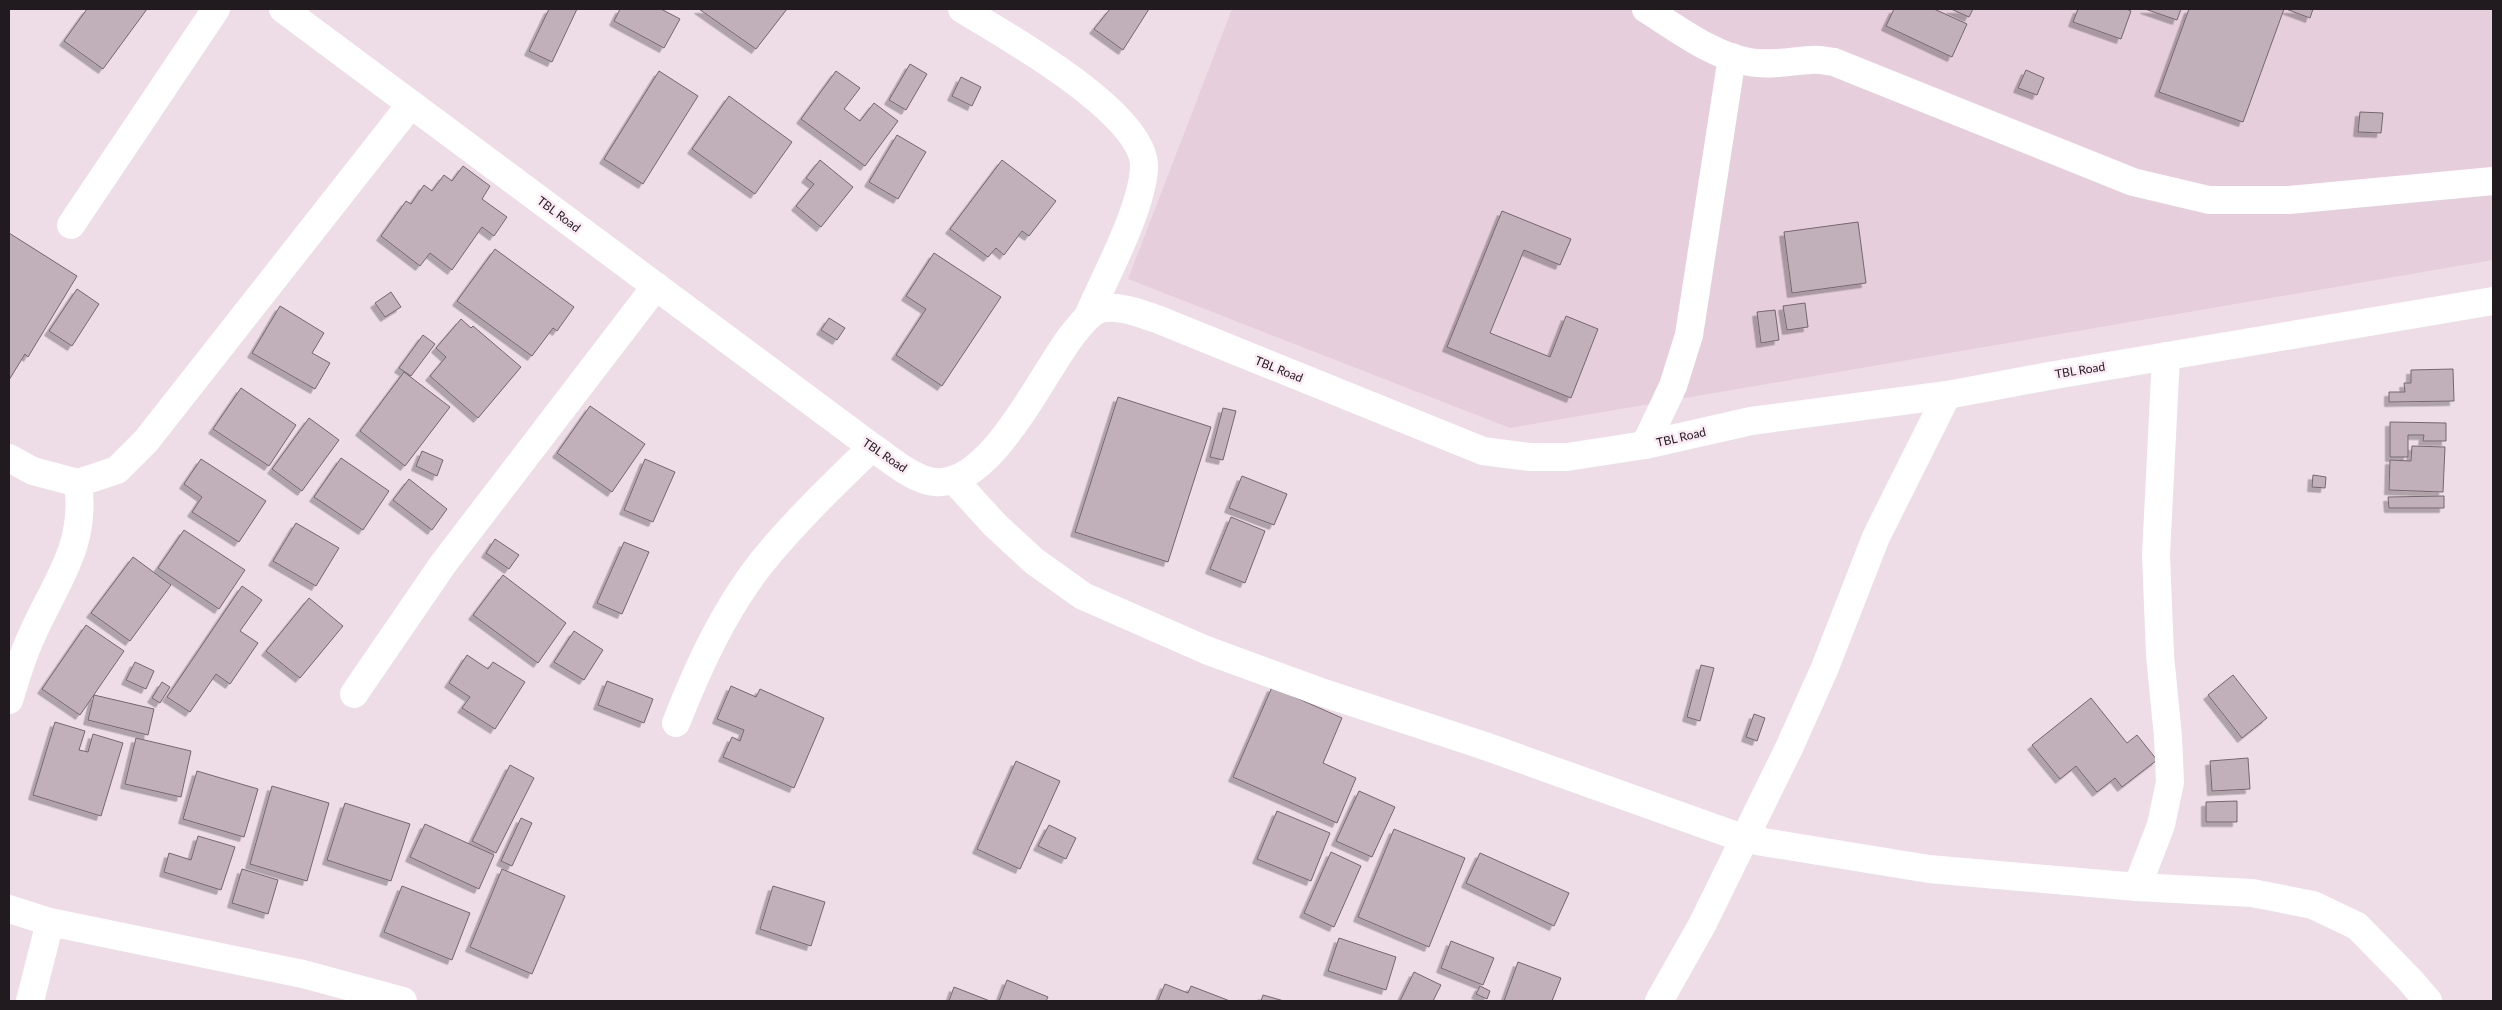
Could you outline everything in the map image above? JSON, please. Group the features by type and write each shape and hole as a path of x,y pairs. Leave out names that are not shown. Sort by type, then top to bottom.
{"street":[{"path":"71,225 216,9"},
{"name":"TBL Road","path":"283,9 872,447 913,474 935,482 954,480 976,468 995,451 1067,342 1088,316 1104,308 1124,309 1158,319 1483,451 1530,457 1567,457 1646,445 1751,421 1948,395 2166,356 2493,302"},
{"path":"962,9 1071,79 1122,121 1139,144 1144,166 1139,195 1088,316"},
{"path":"1646,9 1709,48 1732,57 1750,62 1777,63 1813,59 1834,62 2133,182 2209,200 2289,200 2493,181"},
{"path":"1646,445 1674,386 1689,336 1732,57"},
{"path":"9,458 32,471 78,483 117,470 146,441 411,104"},
{"path":"354,694 443,564 656,286"},
{"path":"2138,887 2161,826 2170,782 2168,737 2160,655 2156,555 2166,356"},
{"path":"1659,1001 1702,926 1790,748 1876,537 1948,395"},
{"path":"676,723 701,662 738,598 761,563 812,504 872,447"},
{"path":"954,480 995,525 1034,562 1083,596 1206,650 1745,839 1929,869 2138,887 2252,893 2313,905 2357,926 2428,1001"},
{"path":"9,700 32,634 55,592 70,557 79,526 81,503 78,483"},
{"path":"9,909 50,922 302,974 403,1001"},
{"path":"30,1001 50,922"}],"shaded area":[{"path":"1232,9 2493,9 2493,260 1510,428 1128,279"}],"building":[{"path":"87,9 147,9 103,69 64,41"},
{"path":"549,9 577,9 552,62 529,51"},
{"path":"620,9 661,9 680,19 664,48 614,21"},
{"path":"699,9 787,9 756,49"},
{"path":"1110,9 1149,9 1123,50 1094,29"},
{"path":"1894,9 1934,9 1967,24 1952,57 1886,26"},
{"path":"1951,9 1973,9 1969,17"},
{"path":"2078,9 2126,9 2131,11 2121,39 2073,22"},
{"path":"2145,9 2181,9 2177,20"},
{"path":"2189,9 2284,9 2243,122 2159,92"},
{"path":"2286,9 2313,9 2310,18"},
{"path":"910,64 927,74 906,110 889,100"},
{"path":"2026,70 2044,78 2037,95 2018,88"},
{"path":"659,71 698,96 643,184 604,159"},
{"path":"836,71 860,88 844,109 860,121 874,103 898,121 865,166 801,119"},
{"path":"961,77 981,87 972,106 952,96"},
{"path":"729,96 792,142 755,194 692,149"},
{"path":"2360,112 2383,113 2381,133 2358,132"},
{"path":"897,135 926,152 898,199 869,182"},
{"path":"820,160 853,187 821,227 796,206 814,184 806,178"},
{"path":"1002,160 1056,201 1029,236 1022,231 1004,255 996,248 988,257 950,229"},
{"path":"463,166 490,186 482,199 507,217 494,236 482,227 452,270 430,253 420,266 381,236 406,201 411,204 424,185 432,191 444,175 452,181"},
{"path":"1502,211 1571,239 1560,265 1524,250 1490,333 1550,357 1566,316 1598,329 1571,398 1447,347"},
{"path":"1858,222 1866,283 1792,293 1784,232"},
{"path":"9,233 77,276 28,357 25,354 9,380"},
{"path":"495,249 574,307 557,331 553,328 532,356 457,301"},
{"path":"934,253 1001,297 942,386 896,355 926,309 906,296"},
{"path":"77,289 99,304 72,346 49,331"},
{"path":"391,292 401,307 385,317 375,303"},
{"path":"1805,303 1808,327 1787,330 1783,306"},
{"path":"280,306 324,333 312,353 330,363 315,389 252,353"},
{"path":"1775,310 1779,340 1761,343 1757,312"},
{"path":"829,318 845,328 837,340 821,330"},
{"path":"461,319 471,328 473,326 521,367 478,418 430,376 446,357 436,348"},
{"path":"423,335 435,344 411,376 399,368"},
{"path":"2453,369 2454,401 2389,402 2389,392 2405,392 2404,383 2411,383 2411,370"},
{"path":"404,372 450,407 405,466 360,431"},
{"path":"241,388 296,425 269,466 213,429"},
{"path":"1118,397 1211,427 1168,562 1075,532"},
{"path":"590,406 645,444 612,492 557,453"},
{"path":"1223,408 1236,411 1223,460 1210,457"},
{"path":"309,418 339,440 302,491 272,469"},
{"path":"2390,422 2446,423 2446,441 2423,441 2424,435 2408,435 2408,457 2390,457"},
{"path":"2412,446 2445,447 2443,492 2389,490 2390,460 2411,461"},
{"path":"422,451 443,460 437,476 416,466"},
{"path":"341,458 389,491 363,530 314,497"},
{"path":"201,459 266,501 239,542 192,512 202,497 184,484"},
{"path":"645,459 675,472 653,522 624,510"},
{"path":"2313,475 2326,477 2325,488 2312,487"},
{"path":"1242,476 1287,494 1274,525 1229,508"},
{"path":"409,479 447,509 432,530 393,500"},
{"path":"2444,496 2444,508 2389,508 2388,497"},
{"path":"1231,517 1265,531 1245,583 1210,569"},
{"path":"296,523 339,548 316,586 273,561"},
{"path":"184,530 245,570 219,609 158,568"},
{"path":"495,539 519,555 509,569 486,553"},
{"path":"624,542 649,552 622,614 597,603"},
{"path":"133,557 171,585 130,641 91,613"},
{"path":"503,575 566,623 538,663 473,615"},
{"path":"242,586 262,600 240,631 258,643 230,684 216,674 190,712 167,697"},
{"path":"309,598 343,626 300,678 266,651"},
{"path":"86,625 124,651 80,715 42,689"},
{"path":"574,631 603,650 584,680 554,662"},
{"path":"467,655 488,669 493,662 525,682 495,729 462,708 470,697 449,683"},
{"path":"135,662 154,671 146,689 126,680"},
{"path":"1701,665 1714,668 1700,721 1687,717"},
{"path":"2233,675 2267,718 2242,738 2208,695"},
{"path":"607,681 653,699 644,723 598,705"},
{"path":"162,682 170,687 160,703 152,698"},
{"path":"731,686 756,697 760,689 824,718 794,788 723,757 732,737 740,741 744,730 717,719"},
{"path":"1272,687 1342,718 1323,763 1356,778 1337,823 1233,777"},
{"path":"94,695 154,709 148,735 88,720"},
{"path":"2091,698 2127,743 2137,735 2157,760 2122,787 2115,778 2097,792 2076,766 2060,779 2032,745"},
{"path":"1754,714 1765,718 1757,741 1746,737"},
{"path":"55,722 85,731 79,750 88,752 93,734 123,743 101,816 33,795"},
{"path":"136,738 191,751 181,797 125,784"},
{"path":"2248,758 2250,789 2212,791 2210,761"},
{"path":"1016,761 1060,781 1020,869 977,849"},
{"path":"510,765 534,778 496,853 472,841"},
{"path":"197,771 258,789 244,837 183,819"},
{"path":"272,786 329,803 307,881 250,864"},
{"path":"1359,791 1395,807 1372,857 1336,841"},
{"path":"2237,801 2237,822 2206,822 2206,802"},
{"path":"345,803 410,824 391,881 327,860"},
{"path":"1277,811 1330,833 1311,881 1257,859"},
{"path":"521,818 532,823 512,866 501,861"},
{"path":"425,824 494,855 479,889 410,857"},
{"path":"1049,825 1076,838 1066,859 1038,846"},
{"path":"1394,829 1465,858 1429,947 1358,917"},
{"path":"198,836 235,847 221,890 164,872 169,853 191,860"},
{"path":"1331,852 1361,866 1334,927 1304,913"},
{"path":"1480,853 1569,893 1554,926 1466,883"},
{"path":"242,869 278,880 268,914 232,903"},
{"path":"502,869 565,896 532,974 470,947"},
{"path":"402,886 470,913 452,960 384,932"},
{"path":"773,886 825,902 811,946 760,929"},
{"path":"1339,938 1396,957 1386,990 1328,971"},
{"path":"1451,941 1494,958 1483,985 1441,968"},
{"path":"1518,962 1561,978 1552,1001 1504,1001"},
{"path":"1414,972 1441,985 1433,1001 1400,1001"},
{"path":"1007,980 1048,997 1046,1001 999,1001"},
{"path":"1165,984 1188,993 1191,986 1230,1001 1158,1001"},
{"path":"1480,986 1490,991 1487,999 1476,994"},
{"path":"954,987 990,1001 949,1001"},
{"path":"1263,995 1284,1001 1261,1001"}]}
